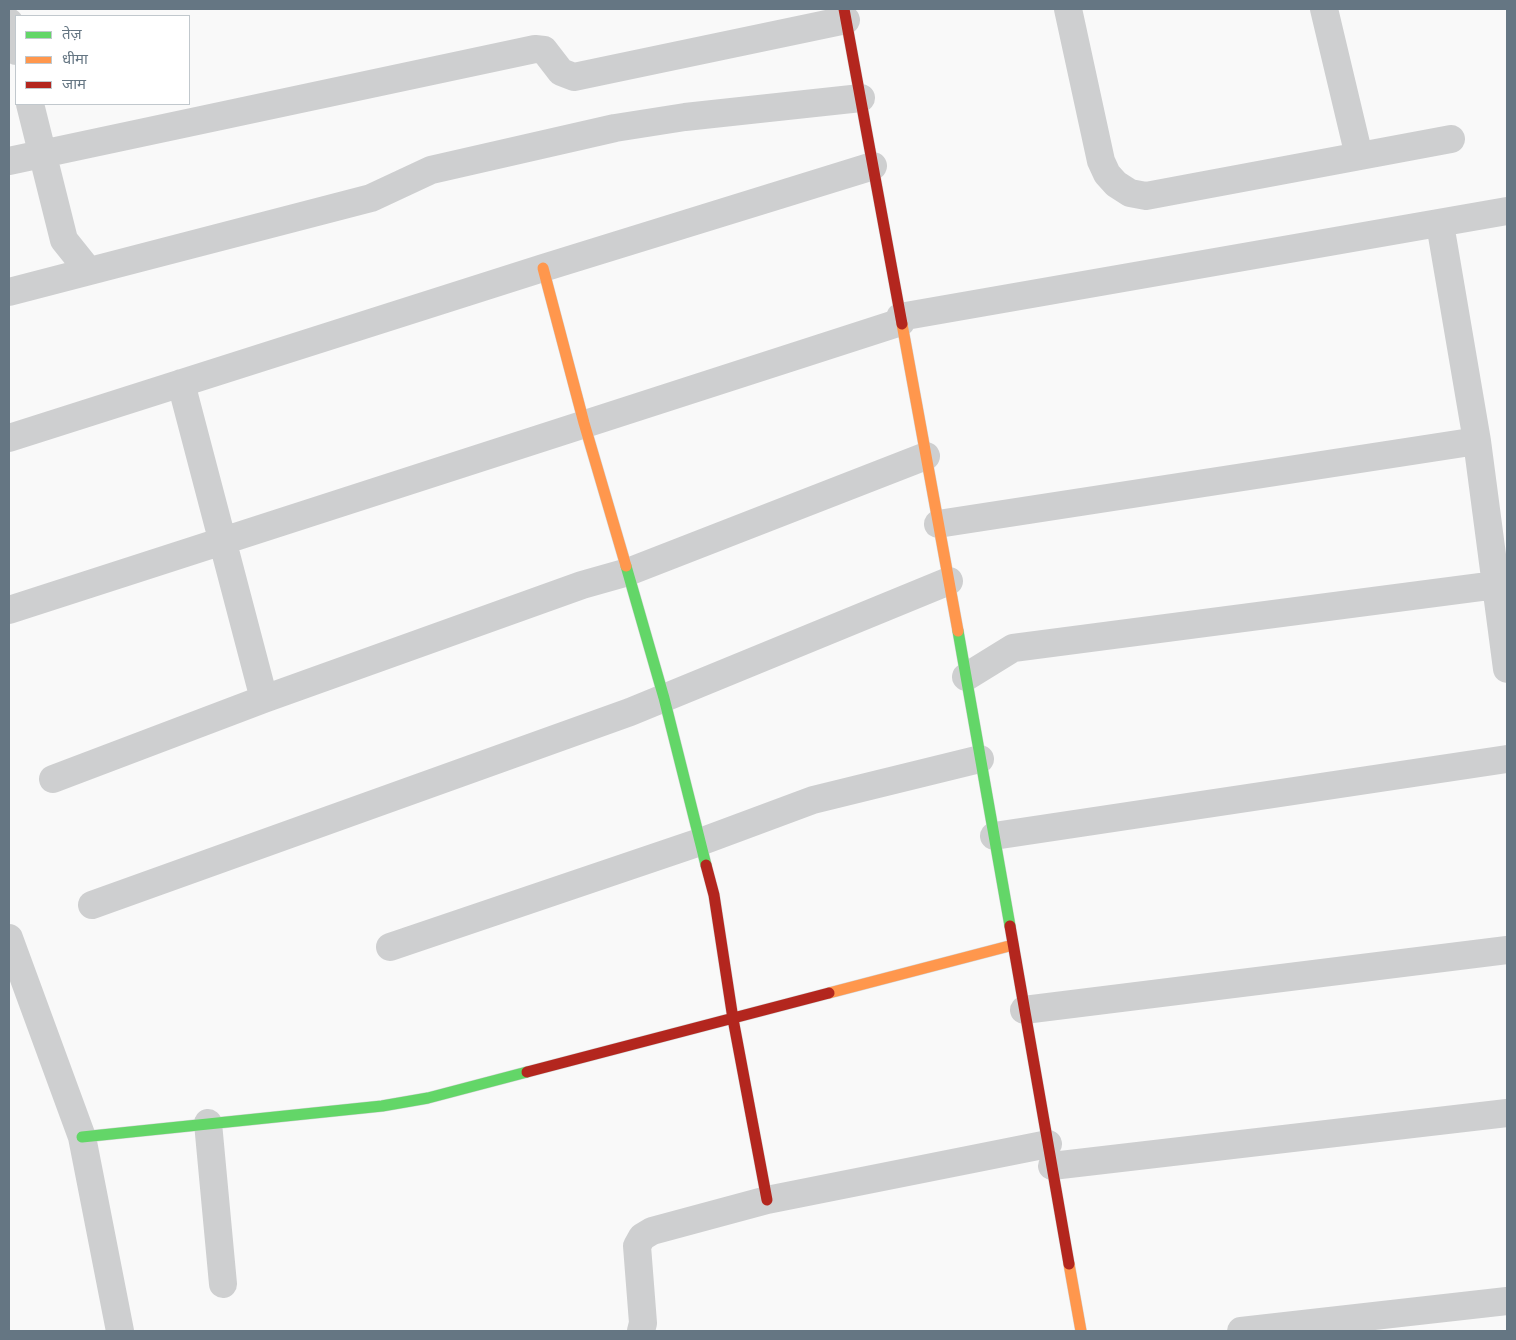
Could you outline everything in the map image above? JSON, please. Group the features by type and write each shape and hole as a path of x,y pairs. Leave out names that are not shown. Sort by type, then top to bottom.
{"street":[{"path":"1068,9 1101,161 1107,174 1116,184 1130,193 1146,196 1451,139"},
{"path":"1324,9 1358,156"},
{"path":"9,161 535,49 544,50 561,72 574,77 845,14 949,581 1081,1331"},
{"path":"9,22 15,48"},
{"path":"9,292 371,198 431,170 615,128 685,117 860,98"},
{"path":"30,105 64,240 88,270"},
{"path":"9,438 543,268 873,166"},
{"path":"9,610 901,319 1507,211"},
{"path":"1440,224 1477,441 1507,669"},
{"path":"543,268 584,423 664,698 718,916 733,1020 767,1200"},
{"path":"181,383 264,699"},
{"path":"938,524 1477,441"},
{"path":"54,779 264,699 582,585 628,572 926,456"},
{"path":"92,906 664,698 949,581"},
{"path":"966,677 1013,648 1496,585"},
{"path":"390,947 700,842 813,800 980,759"},
{"path":"994,836 1507,759"},
{"path":"9,938 82,1137 120,1331"},
{"path":"82,1137 382,1106 428,1098 733,1020 1013,945"},
{"path":"1024,1010 1507,950"},
{"path":"641,1331 643,1322 637,1246 642,1238 652,1231 767,1200 1050,1155 1507,1113"},
{"path":"208,1123 223,1284"},
{"path":"1240,1331 1507,1302"}],"traffic: fast":[{"path":"626,566 664,698 706,865"},
{"path":"958,631 1010,926"},
{"path":"82,1137 382,1106 428,1098 527,1072"}],"traffic: slow":[{"path":"543,268 584,423 626,566"},
{"path":"902,324 958,631"},
{"path":"829,993 1013,945"},
{"path":"1069,1264 1081,1331"}],"traffic: jam":[{"path":"844,9 902,324"},
{"path":"706,865 714,895 733,1019 767,1200"},
{"path":"1010,926 1069,1264"},
{"path":"527,1072 829,993"}]}
